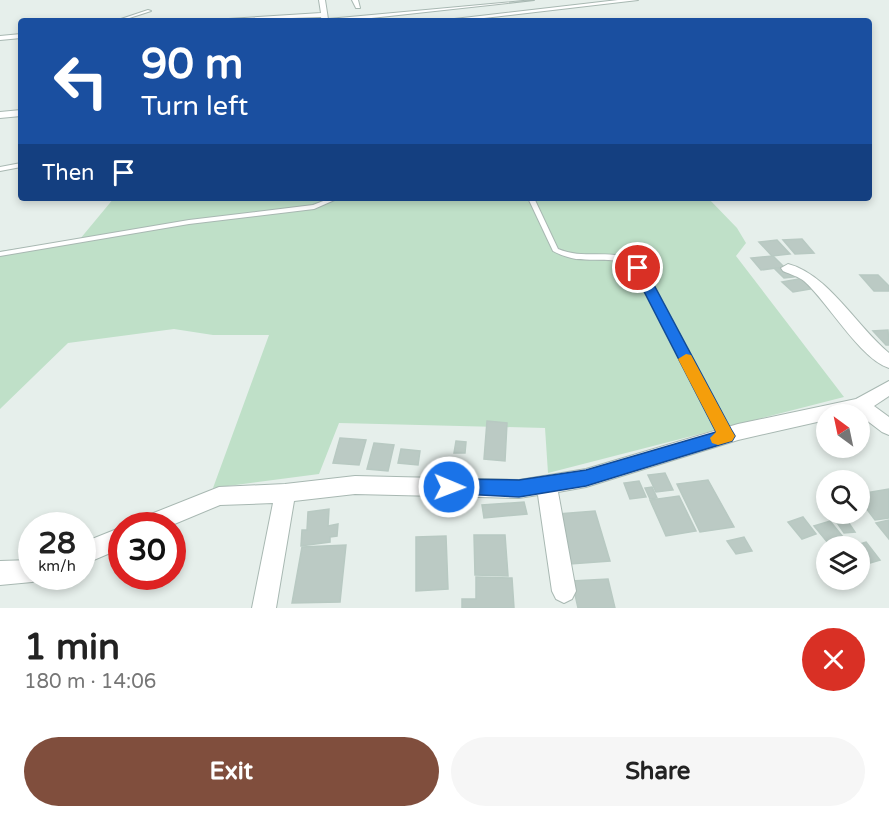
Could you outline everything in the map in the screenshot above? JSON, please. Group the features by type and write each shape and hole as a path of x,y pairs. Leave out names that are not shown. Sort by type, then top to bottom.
{"street":[{"path":"322,0 325,17"},
{"path":"355,0 358,7"},
{"path":"434,0 459,18"},
{"path":"294,18 446,9 531,0"},
{"path":"563,0 576,7"},
{"path":"470,18 635,0"},
{"path":"347,8 368,6"},
{"path":"325,17 336,9"},
{"path":"0,38 18,36"},
{"path":"0,115 18,113"},
{"path":"788,268 808,277 869,345 889,362"},
{"path":"862,404 889,388"},
{"path":"870,413 889,427"},
{"path":"180,512 219,496 285,493 355,485 519,489 586,478 726,436 816,415"},
{"path":"547,484 564,591"},
{"path":"264,608 285,493"},
{"path":"0,573 18,571"}],"lane":[{"path":"126,18 149,10"},
{"path":"0,169 18,166"},
{"path":"0,254 189,222 314,207 329,201"},
{"path":"532,201 555,249 572,257 620,256 635,264 726,436"}],"green space":[{"path":"112,201 711,201 737,228 746,243 736,256 844,397 548,473 545,428 339,423 319,474 213,488 269,335 213,335 174,329 68,343 0,409 0,251 80,239"}],"building":[{"path":"802,239 814,253 795,254 783,240"},
{"path":"777,240 790,254 772,256 759,242"},
{"path":"773,256 784,267 761,270 751,258"},
{"path":"785,268 794,277 784,278 775,269"},
{"path":"860,275 878,275 889,286 889,291 874,291"},
{"path":"804,278 816,288 793,292 782,282"},
{"path":"888,330 889,345 886,345 873,331"},
{"path":"487,421 507,423 505,461 484,459"},
{"path":"340,438 366,440 359,465 333,463"},
{"path":"456,441 466,442 465,453 454,453"},
{"path":"374,443 394,445 388,471 367,469"},
{"path":"401,449 420,451 418,465 398,463"},
{"path":"665,473 673,490 656,492 648,475"},
{"path":"708,480 734,527 700,532 677,484"},
{"path":"639,481 646,497 630,499 624,483"},
{"path":"652,487 657,498 650,499 645,488"},
{"path":"889,489 889,518 875,520 870,513 870,492"},
{"path":"679,496 696,531 666,536 650,500"},
{"path":"524,502 527,514 484,518 482,505"},
{"path":"329,509 328,526 338,524 337,536 330,537 330,542 301,546 302,530 307,530 308,512"},
{"path":"595,511 610,561 570,564 558,514"},
{"path":"803,517 816,534 802,539 788,522"},
{"path":"889,520 889,539 876,523"},
{"path":"832,524 842,536 822,536 814,526"},
{"path":"838,524 850,524 855,532 844,533"},
{"path":"474,535 505,535 508,576 475,575"},
{"path":"446,536 448,589 416,591 416,537"},
{"path":"744,537 752,551 736,554 727,541"},
{"path":"346,545 340,602 292,603 302,547"},
{"path":"870,547 880,560 870,563"},
{"path":"476,577 512,578 514,608 462,608 462,599 476,599"},
{"path":"608,579 615,608 578,608 572,581"}],"slow traffic":[{"path":"686,359 726,436 718,438"}],"route":[{"path":"449,487 519,489 586,478 726,436 638,268"}]}
